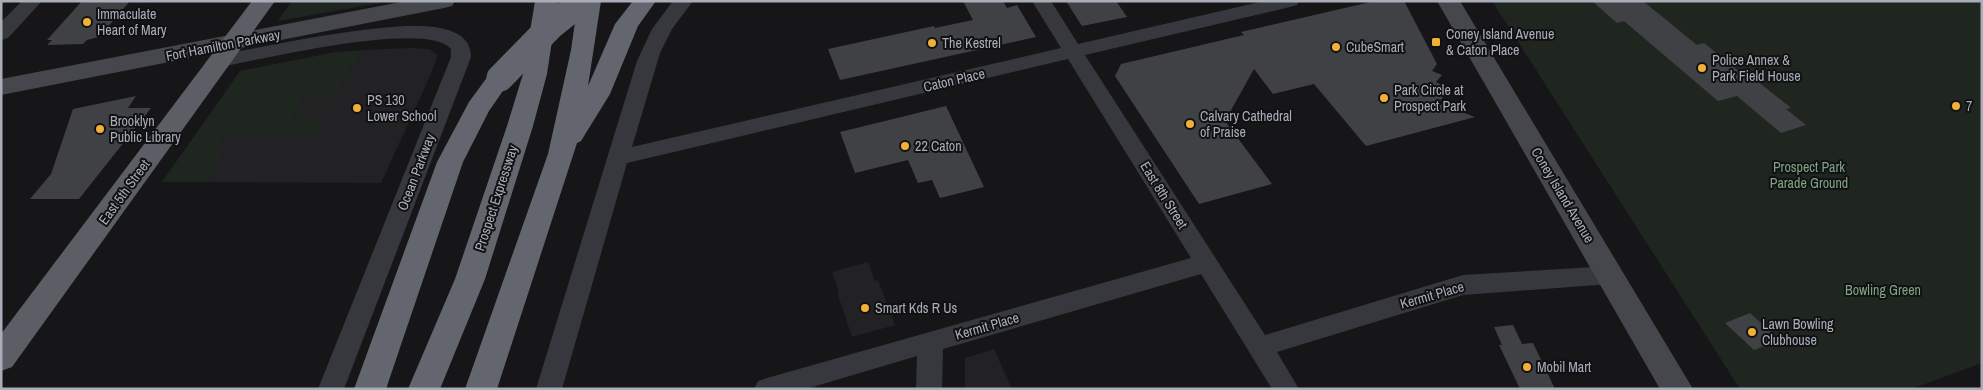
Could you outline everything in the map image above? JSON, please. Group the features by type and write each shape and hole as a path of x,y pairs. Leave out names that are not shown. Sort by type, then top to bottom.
{"highway":[{"name":"East 5th Street","path":"1,358 264,1"},
{"name":"Prospect Expressway","path":"424,389 470,279 520,126 535,74 546,1"},
{"path":"370,389 450,162 478,108 500,78 551,26 582,1"},
{"path":"481,389 561,154 583,50 590,1"},
{"path":"561,154 597,94 627,24 645,1"}],"main road":[{"name":"Fort Hamilton Parkway","path":"1,88 227,52 444,1"},
{"name":"Coney Island Avenue","path":"1448,1 1677,389"}],"street":[{"path":"1,34 34,1"},
{"path":"549,389 617,158 653,44 670,15 684,1"},
{"name":"East 8th Street","path":"1041,1 1286,389"},
{"name":"Caton Place","path":"617,158 1290,1"},
{"name":"Ocean Parkway","path":"227,52 392,32 437,33 452,38 462,49 461,57 331,389"},
{"name":"Kermit Place","path":"767,389 1206,263"},
{"name":"Kermit Place","path":"1260,347 1463,284 1610,275"},
{"path":"929,389 930,342"}],"shaded area":[{"name":"PS 130 Lower School","path":"429,49 438,55 381,183 205,182 225,154 213,154 226,135 311,135 292,117 304,98 333,98 363,50"},
{"name":"Smart Kds R Us","path":"868,262 875,281 878,280 895,325 852,337 832,272"},
{"path":"994,349 1012,389 965,389 965,358"}],"green space":[{"path":"292,1 380,1 380,3 278,21"},
{"name":"Prospect Park Parade Ground","path":"1492,1 1982,1 1982,363 1911,389 1740,389"},
{"path":"363,50 333,98 304,98 292,117 322,117 311,135 226,135 213,154 225,154 205,182 162,182 240,71 336,52"}],"building":[{"name":"Immaculate Heart of Mary","path":"82,1 130,1 99,37 87,40 83,44 47,45 52,40 47,40"},
{"name":"The Kestrel","path":"963,1 1003,1 1007,8 1017,5 1036,37 840,80 828,49 934,26 935,28 973,20"},
{"path":"1066,1 1116,1 1127,17 1082,26"},
{"path":"1375,1 1404,1 1437,64 1432,71 1442,75 1436,82 1450,89 1438,103 1475,117 1366,146 1314,84 1273,94 1254,69 1225,121 1272,184 1199,204 1115,76 1121,64 1244,35 1241,32"},
{"name":"Police Annex & Park Field House","path":"1592,1 1643,1 1697,45 1704,43 1751,81 1756,80 1791,108 1786,109 1806,125 1781,133 1737,96 1718,101 1624,21 1617,23"},
{"name":"Brooklyn Public Library","path":"136,96 128,108 151,108 79,199 30,199 51,174 73,109"},
{"name":"22 Caton","path":"946,106 984,187 940,198 932,180 918,183 908,160 855,173 840,132"},
{"name":"Lawn Bowling Clubhouse","path":"1750,313 1780,340 1754,350 1725,323"},
{"name":"Mobil Mart","path":"1513,325 1522,344 1533,343 1555,389 1520,389 1499,345 1502,345 1494,327"}],"place":[{"name":"Immaculate Heart of Mary","path":"87,22"},
{"name":"Coney Island Avenue & Caton Place","path":"1436,42"},
{"name":"The Kestrel","path":"932,43"},
{"name":"CubeSmart","path":"1336,47"},
{"name":"Police Annex & Park Field House","path":"1702,68"},
{"name":"Park Circle at Prospect Park","path":"1384,98"},
{"name":"7","path":"1956,106"},
{"name":"PS 130 Lower School","path":"357,108"},
{"name":"Calvary Cathedral of Praise","path":"1190,124"},
{"name":"Brooklyn Public Library","path":"100,129"},
{"name":"22 Caton","path":"905,146"},
{"name":"Smart Kds R Us","path":"865,308"},
{"name":"Lawn Bowling Clubhouse","path":"1752,332"},
{"name":"Mobil Mart","path":"1527,367"}],"park label":[{"name":"Bowling Green","path":"1883,290"}]}
